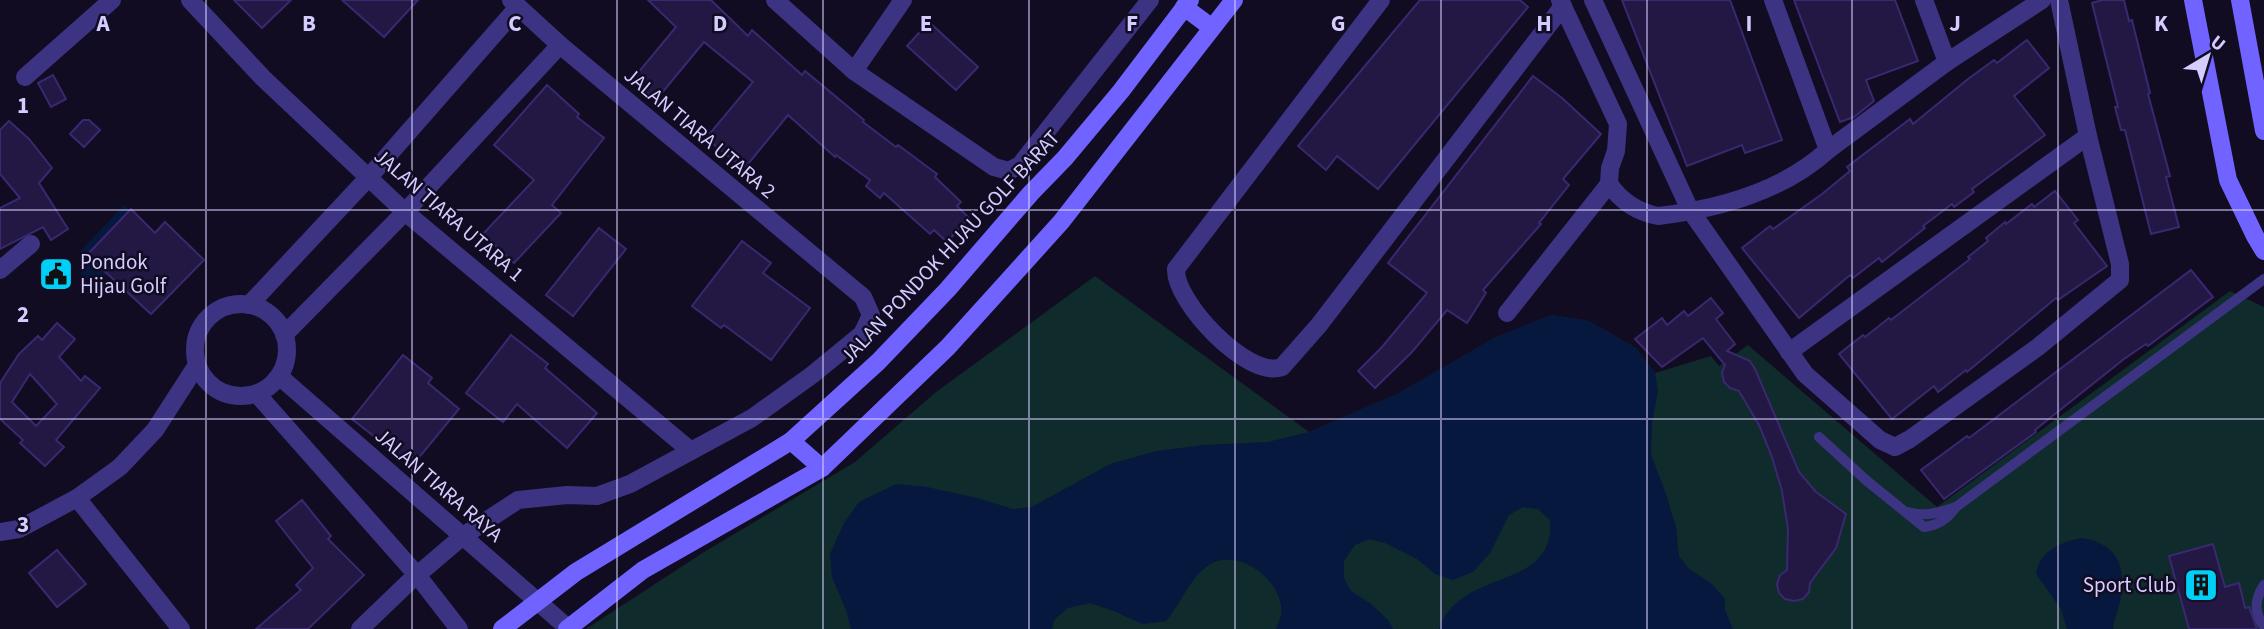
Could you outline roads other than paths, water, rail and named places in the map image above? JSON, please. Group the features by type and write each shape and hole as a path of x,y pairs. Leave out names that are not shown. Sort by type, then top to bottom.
{"street":[{"path":"25,77 112,0"},
{"name":"JALAN TIARA UTARA 1","path":"190,0 263,78 405,212 691,451"},
{"path":"775,0 854,71 995,167 1009,171 1020,165 1150,0"},
{"path":"854,71 903,0"},
{"path":"568,629 643,570 822,468 948,347 1061,222 1234,0"},
{"path":"1381,0 1176,269 1176,278 1183,295 1206,325 1230,348 1264,367 1282,367 1319,325 1562,3 1618,124 1616,151 1610,168 1609,184 1507,313"},
{"path":"1592,0 1690,210 1789,352 1815,382 1880,440 1895,447 2016,362 2120,280 2120,264 2088,135 2059,0"},
{"path":"1773,0 1828,150"},
{"path":"1924,0 1947,62"},
{"path":"1609,184 1629,205 1646,214 1658,216 1737,199 1782,182 1810,166 1947,62 2042,0"},
{"path":"2193,0 2228,180 2264,251"},
{"path":"2240,0 2264,131"},
{"path":"249,305 369,177 514,4"},
{"name":"JALAN TIARA UTARA 2","path":"514,4 559,45 863,297 870,315 862,334 752,418 691,451"},
{"path":"1187,4 1211,27"},
{"name":"JALAN PONDOK HIJAU GOLF BARAT","path":"502,629 576,572 792,441 878,362 948,289 1105,110 1187,4"},
{"path":"284,335 405,212 559,45"},
{"path":"1789,352 2088,135"},
{"path":"0,270 31,244"},
{"path":"233,305 249,305 264,311 276,321 284,335 287,349 285,363 270,387 243,397 216,390 204,379 197,365 194,349 197,333 206,320 218,310 233,305"},
{"path":"0,532 19,529 77,498 120,467 155,430 197,365"},
{"name":"JALAN TIARA RAYA","path":"279,376 568,629"},
{"path":"257,394 417,575 459,629"},
{"path":"792,441 822,468"},
{"path":"360,629 463,536 518,500 567,495 597,496 630,484 691,451"},
{"path":"77,498 181,629"}],"lane":[{"path":"1819,437 1903,512 1935,514 1956,508 2264,279"},
{"path":"2264,585 2258,594 2256,606 2264,627"}],"water":[{"path":"124,205 150,230 95,287 80,273 89,264 78,254"},
{"path":"1552,315 1589,321 1636,348 1655,373 1658,390 1652,424 1651,455 1676,527 1679,556 1688,568 1712,584 1725,599 1725,610 1733,629 1439,629 1450,609 1466,596 1523,570 1538,559 1548,543 1550,520 1538,509 1523,507 1509,515 1490,553 1473,572 1453,580 1435,574 1417,559 1385,543 1370,539 1355,545 1344,561 1344,578 1351,591 1371,604 1388,620 1393,629 1276,629 1281,614 1280,602 1268,579 1246,563 1221,560 1202,570 1166,621 1143,624 1090,603 1068,608 1054,620 1052,629 851,629 832,577 830,554 844,523 859,502 896,484 927,487 1013,509 1032,507 1110,464 1156,451 1204,445 1268,442 1309,432 1399,393 1494,338"},
{"path":"2081,538 2103,545 2116,557 2120,565 2121,597 2113,629 2067,629 2061,609 2036,574 2046,553 2066,542"}],"place":[{"name":"Pondok Hijau Golf","path":"56,274"},
{"name":"Sport Club","path":"2201,585"}]}
